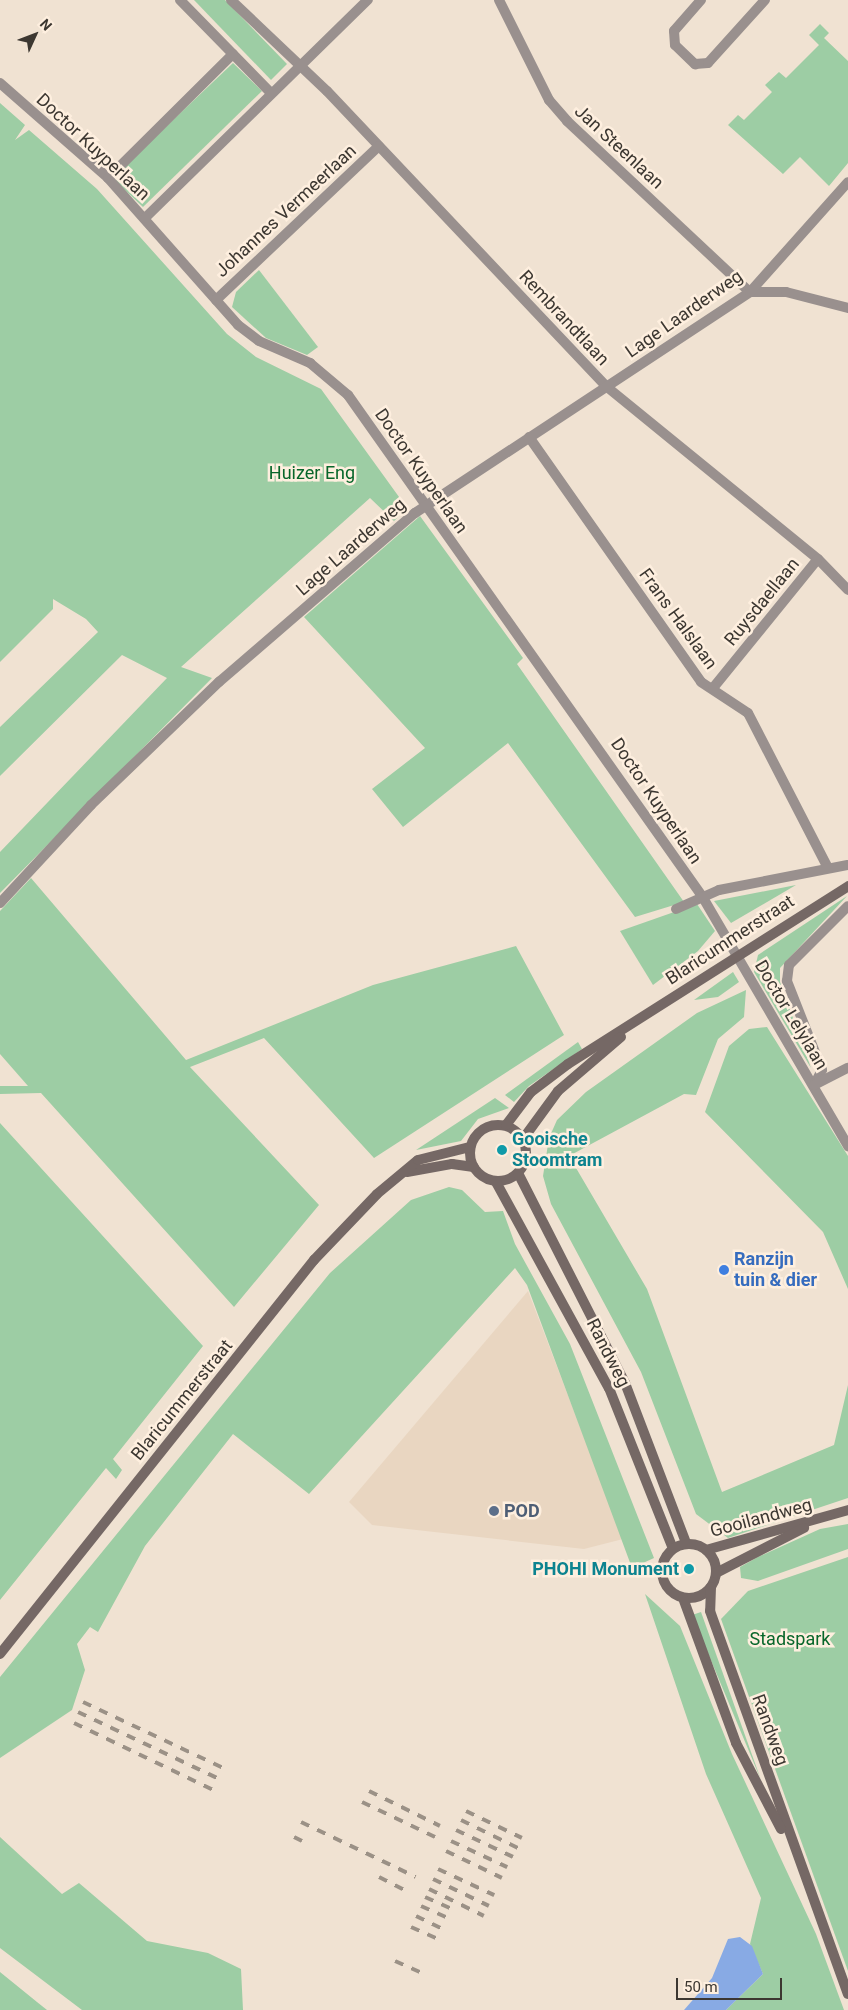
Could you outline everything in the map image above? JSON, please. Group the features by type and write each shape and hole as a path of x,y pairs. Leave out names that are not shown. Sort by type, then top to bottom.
{"main road":[{"name":"Blaricummerstraat","path":"506,1125 531,1092 632,1026 735,954 848,886"},
{"name":"Blaricummerstraat","path":"523,1139 558,1091 632,1026"},
{"path":"506,1125 523,1139 526,1157 518,1173 496,1182 474,1167 470,1147 487,1126 506,1125"},
{"name":"Blaricummerstraat","path":"0,1654 314,1260 400,1176 428,1155 470,1147"},
{"name":"Blaricummerstraat","path":"400,1176 422,1167 474,1167"},
{"name":"Randweg","path":"518,1173 625,1383 686,1543"},
{"name":"Randweg","path":"496,1182 609,1388 673,1549"},
{"name":"Gooilandweg","path":"706,1550 848,1510"},
{"name":"Gooilandweg","path":"716,1573 825,1517"},
{"path":"686,1543 706,1550 716,1573 711,1587 694,1598 683,1598 670,1591 662,1578 663,1562 673,1549 686,1543"},
{"name":"Randweg","path":"711,1587 710,1612 794,1855 848,1994"},
{"name":"Randweg","path":"683,1598 736,1743 794,1855"}],"street":[{"path":"180,0 271,93"},
{"name":"Rembrandtlaan","path":"231,0 379,146 607,387 818,559 848,590"},
{"path":"145,218 368,0"},
{"name":"Jan Steenlaan","path":"500,0 549,100 566,121 750,292"},
{"path":"701,0 674,31 674,45 695,64 708,63 765,0"},
{"path":"108,178 233,54"},
{"name":"Doctor Kuyperlaan","path":"0,83 108,178 216,300 259,341 310,363 335,380 702,896 735,954"},
{"name":"Johannes Vermeerlaan","path":"216,300 379,146"},
{"name":"Lage Laarderweg","path":"0,903 91,805 212,689 425,505 750,292 848,182"},
{"path":"750,292 786,292 848,308"},
{"name":"Frans Halslaan","path":"529,438 702,682 748,713 828,868"},
{"name":"Ruysdaellaan","path":"713,688 818,559"},
{"name":"Blaricummerstraat","path":"676,909 702,896 848,865"},
{"path":"814,1086 822,1070 786,981 789,966 848,906"},
{"name":"Doctor Lelylaan","path":"735,954 848,1146"},
{"path":"814,1086 848,1068"}],"shaded area":[{"path":"528,1291 623,1539 584,1549 372,1525 349,1502"}],"green space":[{"path":"194,0 225,0 287,64 271,80"},
{"path":"820,24 829,33 824,38 848,61 848,163 829,186 800,157 783,174 728,125 738,115 744,120 772,92 765,85 779,72 786,78 819,45 809,35"},
{"path":"233,63 262,91 143,207 112,178"},
{"name":"Huizer Eng","path":"0,103 25,125 15,140 29,130 97,189 227,334 256,357 321,389 407,508 394,521 370,498 181,667 212,678 0,893 0,852 167,678 122,655 0,776 0,727 98,632 86,619 53,599 53,609 0,662"},
{"path":"259,270 318,347 307,355 266,338 232,307 236,292"},
{"path":"420,516 523,658 517,664 684,902 635,917 508,743 403,827 372,789 425,748 304,617"},
{"path":"31,878 186,1060 373,985 516,946 564,1035 374,1158 264,1038 190,1067 319,1205 234,1307 41,1093 0,1094 0,1086 28,1086 0,1054 0,911"},
{"path":"796,885 731,923 714,901"},
{"path":"847,896 780,968 780,982 811,1068 754,972 758,955"},
{"path":"697,904 715,931 698,951 653,985 620,931"},
{"path":"733,972 739,982 718,997 694,1000"},
{"path":"746,990 744,1017 718,1039 696,1095 684,1094 569,1156 647,1289 722,1492 834,1445 848,1385 848,1498 728,1538 696,1514 641,1372 551,1204 543,1176 549,1138 557,1120 586,1092 697,1013"},
{"path":"767,1027 848,1156 848,1289 823,1232 705,1112 729,1046 749,1029"},
{"path":"578,1042 582,1049 529,1086 514,1102 505,1095"},
{"path":"495,1098 509,1108 478,1119 461,1141 416,1150"},
{"path":"0,1123 203,1346 113,1459 122,1470 116,1479 106,1468 0,1600"},
{"path":"449,1187 462,1190 485,1212 503,1211 515,1244 570,1344 654,1558 632,1568 527,1285 515,1268 309,1494 233,1434 145,1546 98,1632 90,1627 77,1644 85,1670 72,1710 0,1758 0,1677 330,1273 411,1200"},
{"path":"848,1524 848,1549 758,1581 741,1578 740,1567 758,1557 820,1529"},
{"name":"Stadspark","path":"848,1557 848,1971 721,1619 748,1591"},
{"path":"645,1594 680,1626 732,1754 816,1934 844,2010 726,2010 763,1974 750,1944 761,1898 706,1774"},
{"path":"701,1612 761,1780 692,1615"},
{"path":"0,1837 62,1894 79,1883 147,1941 208,1953 241,1969 243,2010 82,2010 0,1948"},
{"path":"0,1972 37,2002 47,2010 0,2010"}],"water":[{"path":"740,1937 752,1946 763,1974 726,2010 684,2010 712,1978 728,1939"}],"railway":[{"path":"83,1702 223,1768"},
{"path":"78,1712 219,1779"},
{"path":"74,1723 213,1790"},
{"path":"369,1791 440,1826"},
{"path":"362,1802 435,1837"},
{"path":"466,1811 522,1838"},
{"path":"461,1820 518,1848"},
{"path":"301,1822 416,1877"},
{"path":"456,1830 513,1857"},
{"path":"294,1837 302,1841"},
{"path":"451,1841 507,1867"},
{"path":"446,1851 502,1878"},
{"path":"438,1869 494,1895"},
{"path":"379,1877 409,1892"},
{"path":"433,1879 489,1906"},
{"path":"429,1889 484,1916"},
{"path":"425,1897 454,1910"},
{"path":"421,1906 450,1919"},
{"path":"416,1916 445,1930"},
{"path":"411,1927 440,1940"},
{"path":"395,1961 424,1974"}],"place":[{"name":"Gooische Stoomtram","path":"502,1150"},
{"name":"Ranzijn tuin & dier","path":"724,1270"},
{"name":"POD","path":"494,1511"},
{"name":"PHOHI Monument","path":"689,1569"}]}
